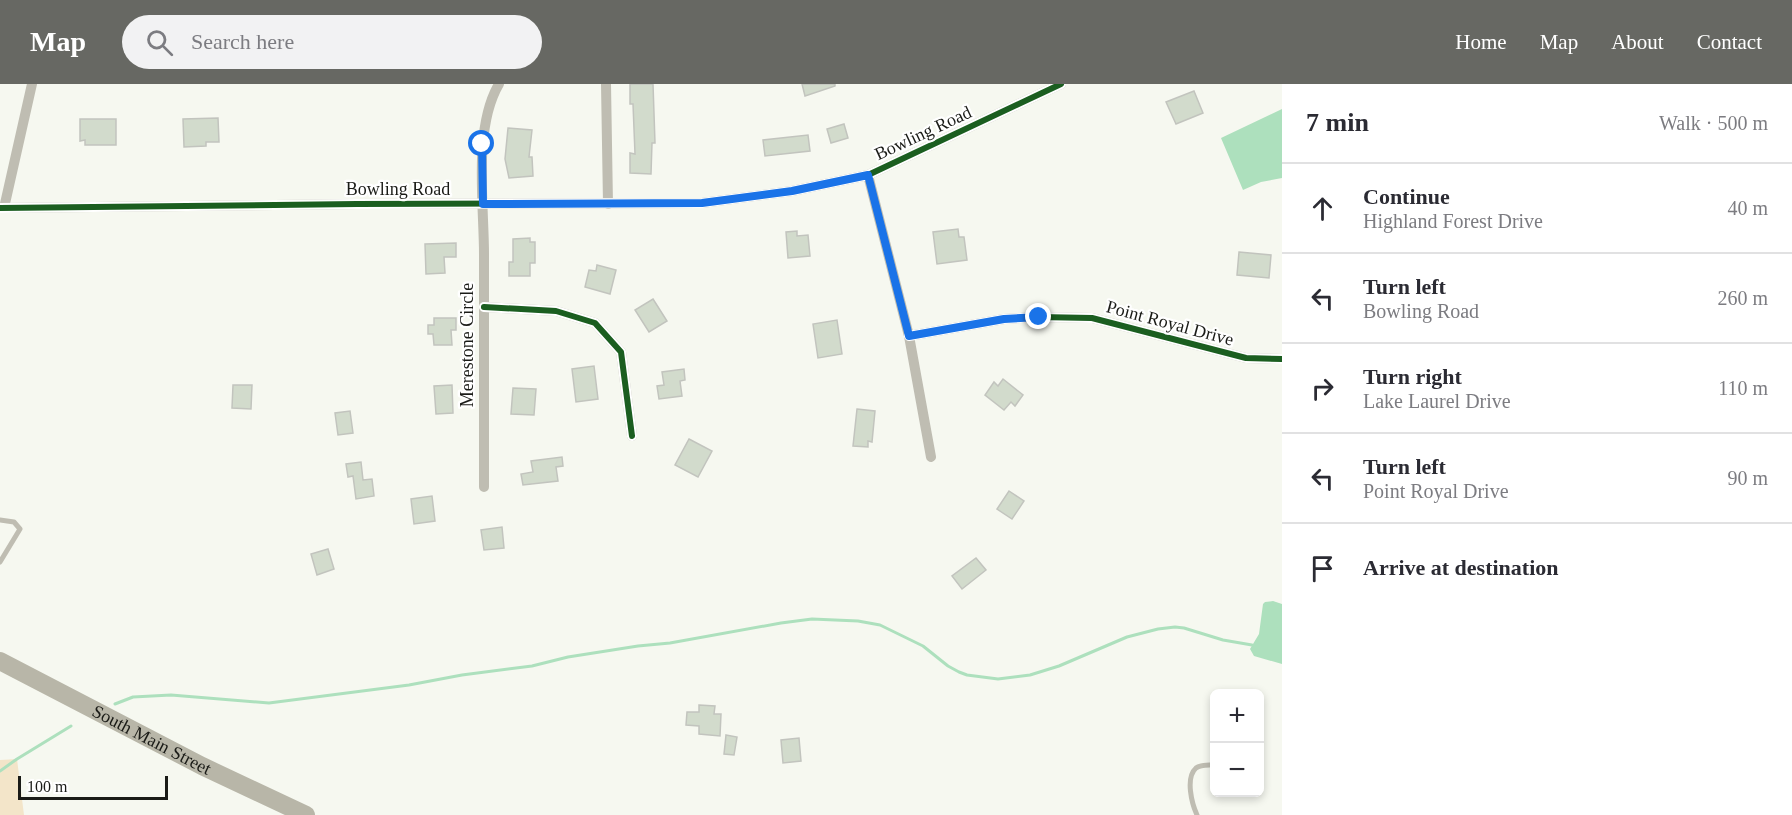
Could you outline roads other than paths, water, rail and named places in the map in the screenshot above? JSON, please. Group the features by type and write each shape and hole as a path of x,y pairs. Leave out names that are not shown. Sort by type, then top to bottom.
{"highway":[{"name":"South Main Street","path":"0,661 202,766 306,815"}],"street":[{"path":"2,208 32,84"},
{"name":"Merestone Circle","path":"484,487 482,144 488,110 499,84"},
{"path":"606,84 608,204"},
{"name":"Bowling Road","path":"2,208 702,203 792,191 868,175 1061,84"},
{"path":"868,175 909,336 932,457"},
{"path":"484,307 556,311 595,323 621,352 632,436"},
{"name":"Point Royal Drive","path":"909,336 1004,319 1092,318 1246,358 1282,359"}],"lane":[{"path":"0,520 14,522 20,529 0,562"},
{"path":"1197,815 1191,796 1191,775 1194,769 1201,765 1210,765"}],"waterway":[{"path":"115,704 133,697 171,695 269,703 532,666 568,657 670,643 812,619 858,621 880,625 923,646 959,672 998,679 1030,675 1059,666 1127,637 1158,629 1184,628 1223,640 1252,645"},
{"path":"0,771 71,726"}]}
